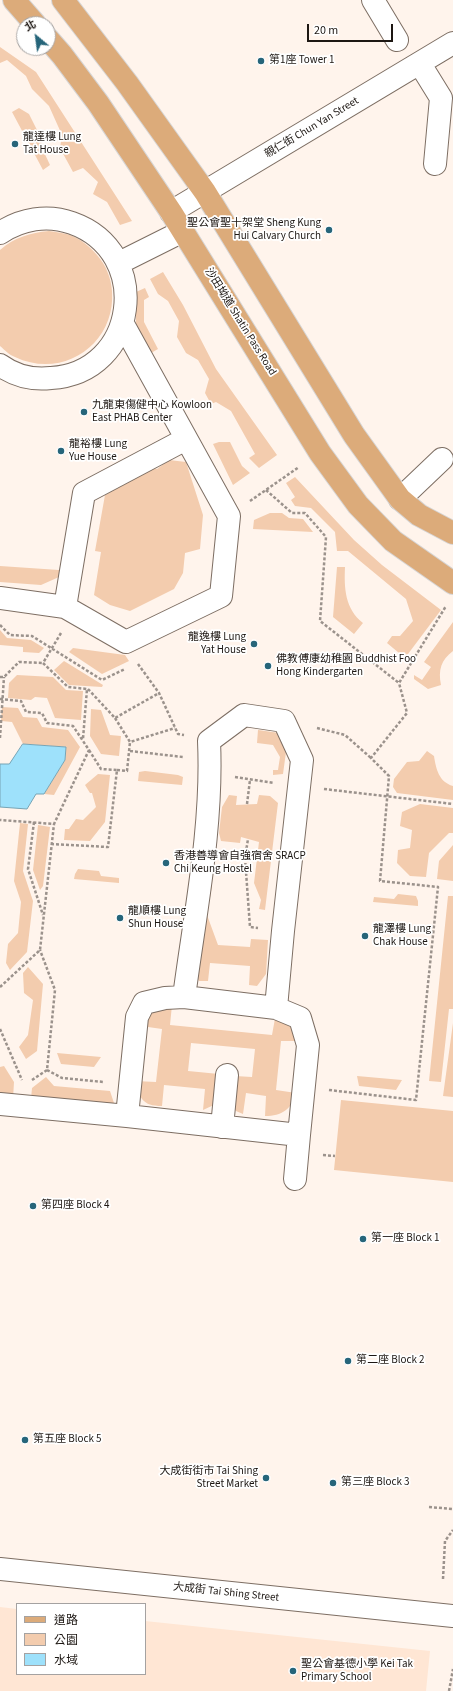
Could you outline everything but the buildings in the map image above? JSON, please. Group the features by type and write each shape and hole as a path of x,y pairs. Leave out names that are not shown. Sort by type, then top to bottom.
{"main road":[{"path":"14,0 28,16"},
{"path":"63,0 127,83 205,192 354,435 400,499 419,515 453,533"},
{"name":"沙田坳道 Shatin Pass Road","path":"56,49 98,103 171,212 320,453 358,505 394,541 453,583"}],"street":[{"path":"374,0 397,40"},
{"name":"親仁街 Chun Yan Street","path":"171,212 453,43"},
{"path":"420,64 447,94 439,131 435,164"},
{"path":"439,131 453,149"},
{"path":"0,233 10,226 34,219 60,219 84,227 104,242 119,263 125,282 127,303 123,324 110,348 90,367 64,377 37,379 10,372 0,365"},
{"path":"119,263 183,231"},
{"path":"0,598 65,607 126,642 221,596 229,516 123,324"},
{"path":"65,607 84,493 186,439"},
{"path":"400,499 442,459"},
{"path":"184,997 203,854 210,767 209,741 244,715 284,721 302,760 282,931 276,1008"},
{"path":"127,1116 137,1017 144,1003 165,998 184,997 276,1008 300,1018 308,1045 295,1179"},
{"path":"222,1127 227,1075"},
{"path":"0,1104 299,1135"},
{"name":"大成街 Tai Shing Street","path":"0,1569 453,1616"}],"path":[{"path":"229,516 300,467"},
{"path":"266,490 292,513 304,513 326,537 320,621 399,683 408,713 370,758"},
{"path":"399,683 447,604"},
{"path":"43,663 51,648 62,633 65,607"},
{"path":"0,625 10,635 32,636 102,680 138,662 159,694 178,734 209,741"},
{"path":"0,738 1,699 2,677 19,662 43,663 68,687 87,689 115,718 130,742 127,771 101,769 74,726 47,723 42,713 26,712 20,701 1,699"},
{"path":"82,739 87,689"},
{"path":"115,718 159,694"},
{"path":"284,721 345,735 390,776 380,881 438,887 416,1100 304,1088"},
{"path":"130,742 175,728"},
{"path":"47,1070 55,990 40,950 51,844 54,824 89,750"},
{"path":"130,751 196,758 228,776 250,780 453,804"},
{"path":"51,844 108,847 117,770"},
{"path":"247,804 250,780"},
{"path":"0,820 54,824"},
{"path":"34,822 28,869 44,916"},
{"path":"245,858 250,926 282,931"},
{"path":"0,987 40,950"},
{"path":"0,1029 24,1085 22,1106"},
{"path":"31,1080 47,1070"},
{"path":"47,1070 62,1078 131,1085"},
{"path":"317,1154 335,1156"},
{"path":"429,1508 453,1509"},
{"path":"443,1579 445,1541 453,1530"},
{"path":"449,1691 453,1669"}],"shaded area":[{"name":"聖公會基德小學 Kei Tak Primary School","path":"0,1607 16,1609 16,1675 146,1675 146,1621 430,1651 426,1691 0,1691"}],"green space":[{"path":"0,47 36,72 132,221 120,225 107,202 93,194 98,182 83,168 73,172 60,148 62,135 49,106 32,89 26,76 7,60 0,63"},
{"path":"19,108 29,114 41,138 42,148 50,165 43,170 12,112"},
{"path":"49,231 68,234 88,246 100,259 108,272 112,291 111,310 105,327 96,341 83,352 68,360 51,364 33,363 13,356 0,346 0,250 23,236"},
{"path":"163,272 183,305 216,369 277,455 259,468 249,458 255,454 231,411 216,402 211,404 205,393 209,379 198,360 186,353 177,337 179,321 168,301 158,294 150,279"},
{"path":"145,288 149,297 144,300 144,322 158,349 151,353 136,324 136,292"},
{"path":"219,442 230,442 242,466 250,473 233,485 213,444"},
{"path":"169,460 186,462 203,515 200,549 185,553 183,573 174,589 130,611 110,605 94,595 101,552 95,551 105,495 154,468 157,469"},
{"path":"295,477 354,540 382,565 441,610 405,658 387,643 392,636 400,636 413,621 406,599 348,551 337,551 335,532 311,508 295,506 291,500 295,497 286,483"},
{"path":"270,513 282,513 289,518 303,519 313,532 253,529 254,520"},
{"path":"0,566 59,570 59,577 41,585 0,582"},
{"path":"337,567 345,567 345,583 349,605 352,611 363,623 354,634 333,617"},
{"path":"453,622 453,651 449,654 441,666 441,685 428,689 414,679 414,675 422,680 431,667 424,662"},
{"path":"0,630 7,638 31,640 44,648 39,653 23,652 23,647 0,645"},
{"path":"73,648 125,655 129,661 102,674 69,652"},
{"path":"64,661 103,685 102,687 69,685 54,670"},
{"path":"17,675 53,677 66,690 83,691 81,720 55,718 47,698 35,697 31,700 8,698 9,683"},
{"path":"2,707 18,708 23,717 37,718 42,727 68,730 80,747 54,795 44,794 65,760 66,747 23,744 12,722 1,721"},
{"path":"91,709 101,710 110,735 121,736 119,756 101,754 90,736"},
{"path":"258,730 279,733 286,752 283,774 273,775 273,770 278,770 280,757 273,745 257,743"},
{"path":"427,751 434,756 437,770 441,778 453,786 453,800 397,793 393,787 394,779 407,762 419,761"},
{"path":"145,771 178,775 183,777 182,785 138,781 139,772"},
{"path":"98,774 110,775 105,822 90,841 64,840 65,829 69,829 76,819 83,820 96,807 92,793 90,793 85,785"},
{"path":"229,795 237,796 236,805 257,804 259,795 270,796 278,803 265,910 259,909 261,900 254,883 259,842 241,837 240,843 221,841 219,833 222,807"},
{"path":"420,804 453,808 453,833 449,833 429,853 426,877 410,876 397,863 398,850 410,848 412,830 400,826 402,812"},
{"path":"20,823 28,824 23,871 33,901 27,952 10,970 6,963 8,944 18,933 21,902 14,881"},
{"path":"38,825 50,827 43,886 40,890 33,870"},
{"path":"453,845 453,881 437,879 439,861"},
{"path":"78,869 99,871 101,876 119,878 119,883 74,879"},
{"path":"201,885 212,886 207,915 218,945 250,947 251,939 268,940 266,974 257,986 249,985 250,966 210,963 208,981 199,981 192,967"},
{"path":"398,894 416,896 418,906 373,902 374,897 394,899"},
{"path":"448,896 453,896 453,1009 449,1009 441,1082 429,1081"},
{"path":"28,967 43,984 37,1051 26,1059 19,1047 28,1035 33,1000 24,993 23,973"},
{"path":"172,1005 170,1025 272,1035 276,1013 287,1016 301,1041 281,1041 276,1090 296,1093 289,1107 276,1115 265,1116 266,1096 246,1093 243,1114 236,1111 234,1108 235,1076 252,1077 255,1049 191,1043 188,1071 219,1074 216,1104 203,1110 205,1089 164,1085 162,1106 155,1106 146,1103 140,1096 135,1081 156,1082 162,1029 141,1026 147,1013"},
{"path":"453,1023 453,1097 443,1096"},
{"path":"57,1053 101,1057 94,1067 61,1064"},
{"path":"4,1066 14,1082 13,1099 0,1097 0,1067"},
{"path":"357,1076 402,1080 396,1090 359,1086"},
{"path":"46,1077 54,1086 110,1091 115,1106 31,1099 32,1088"},
{"path":"341,1100 453,1111 453,1182 334,1170"}],"water":[{"path":"23,744 66,747 65,760 44,794 36,794 27,809 0,807 0,764 9,764"}],"place":[{"name":"第1座 Tower 1","path":"261,61"},
{"name":"龍達樓 Lung Tat House","path":"15,144"},
{"name":"聖公會聖十架堂 Sheng Kung Hui Calvary Church","path":"329,230"},
{"name":"九龍東傷健中心 Kowloon East PHAB Center","path":"84,412"},
{"name":"龍裕樓 Lung Yue House","path":"61,451"},
{"name":"龍逸樓 Lung Yat House","path":"254,644"},
{"name":"佛教傅康幼稚園 Buddhist Foo Hong Kindergarten","path":"268,666"},
{"name":"香港善導會自強宿舍 SRACP Chi Keung Hostel","path":"166,863"},
{"name":"龍順樓 Lung Shun House","path":"120,918"},
{"name":"龍澤樓 Lung Chak House","path":"365,936"},
{"name":"第四座 Block 4","path":"33,1206"},
{"name":"第一座 Block 1","path":"363,1239"},
{"name":"第二座 Block 2","path":"348,1361"},
{"name":"第五座 Block 5","path":"25,1440"},
{"name":"大成街街市 Tai Shing Street Market","path":"266,1478"},
{"name":"第三座 Block 3","path":"333,1483"},
{"name":"聖公會基德小學 Kei Tak Primary School","path":"293,1671"}]}
